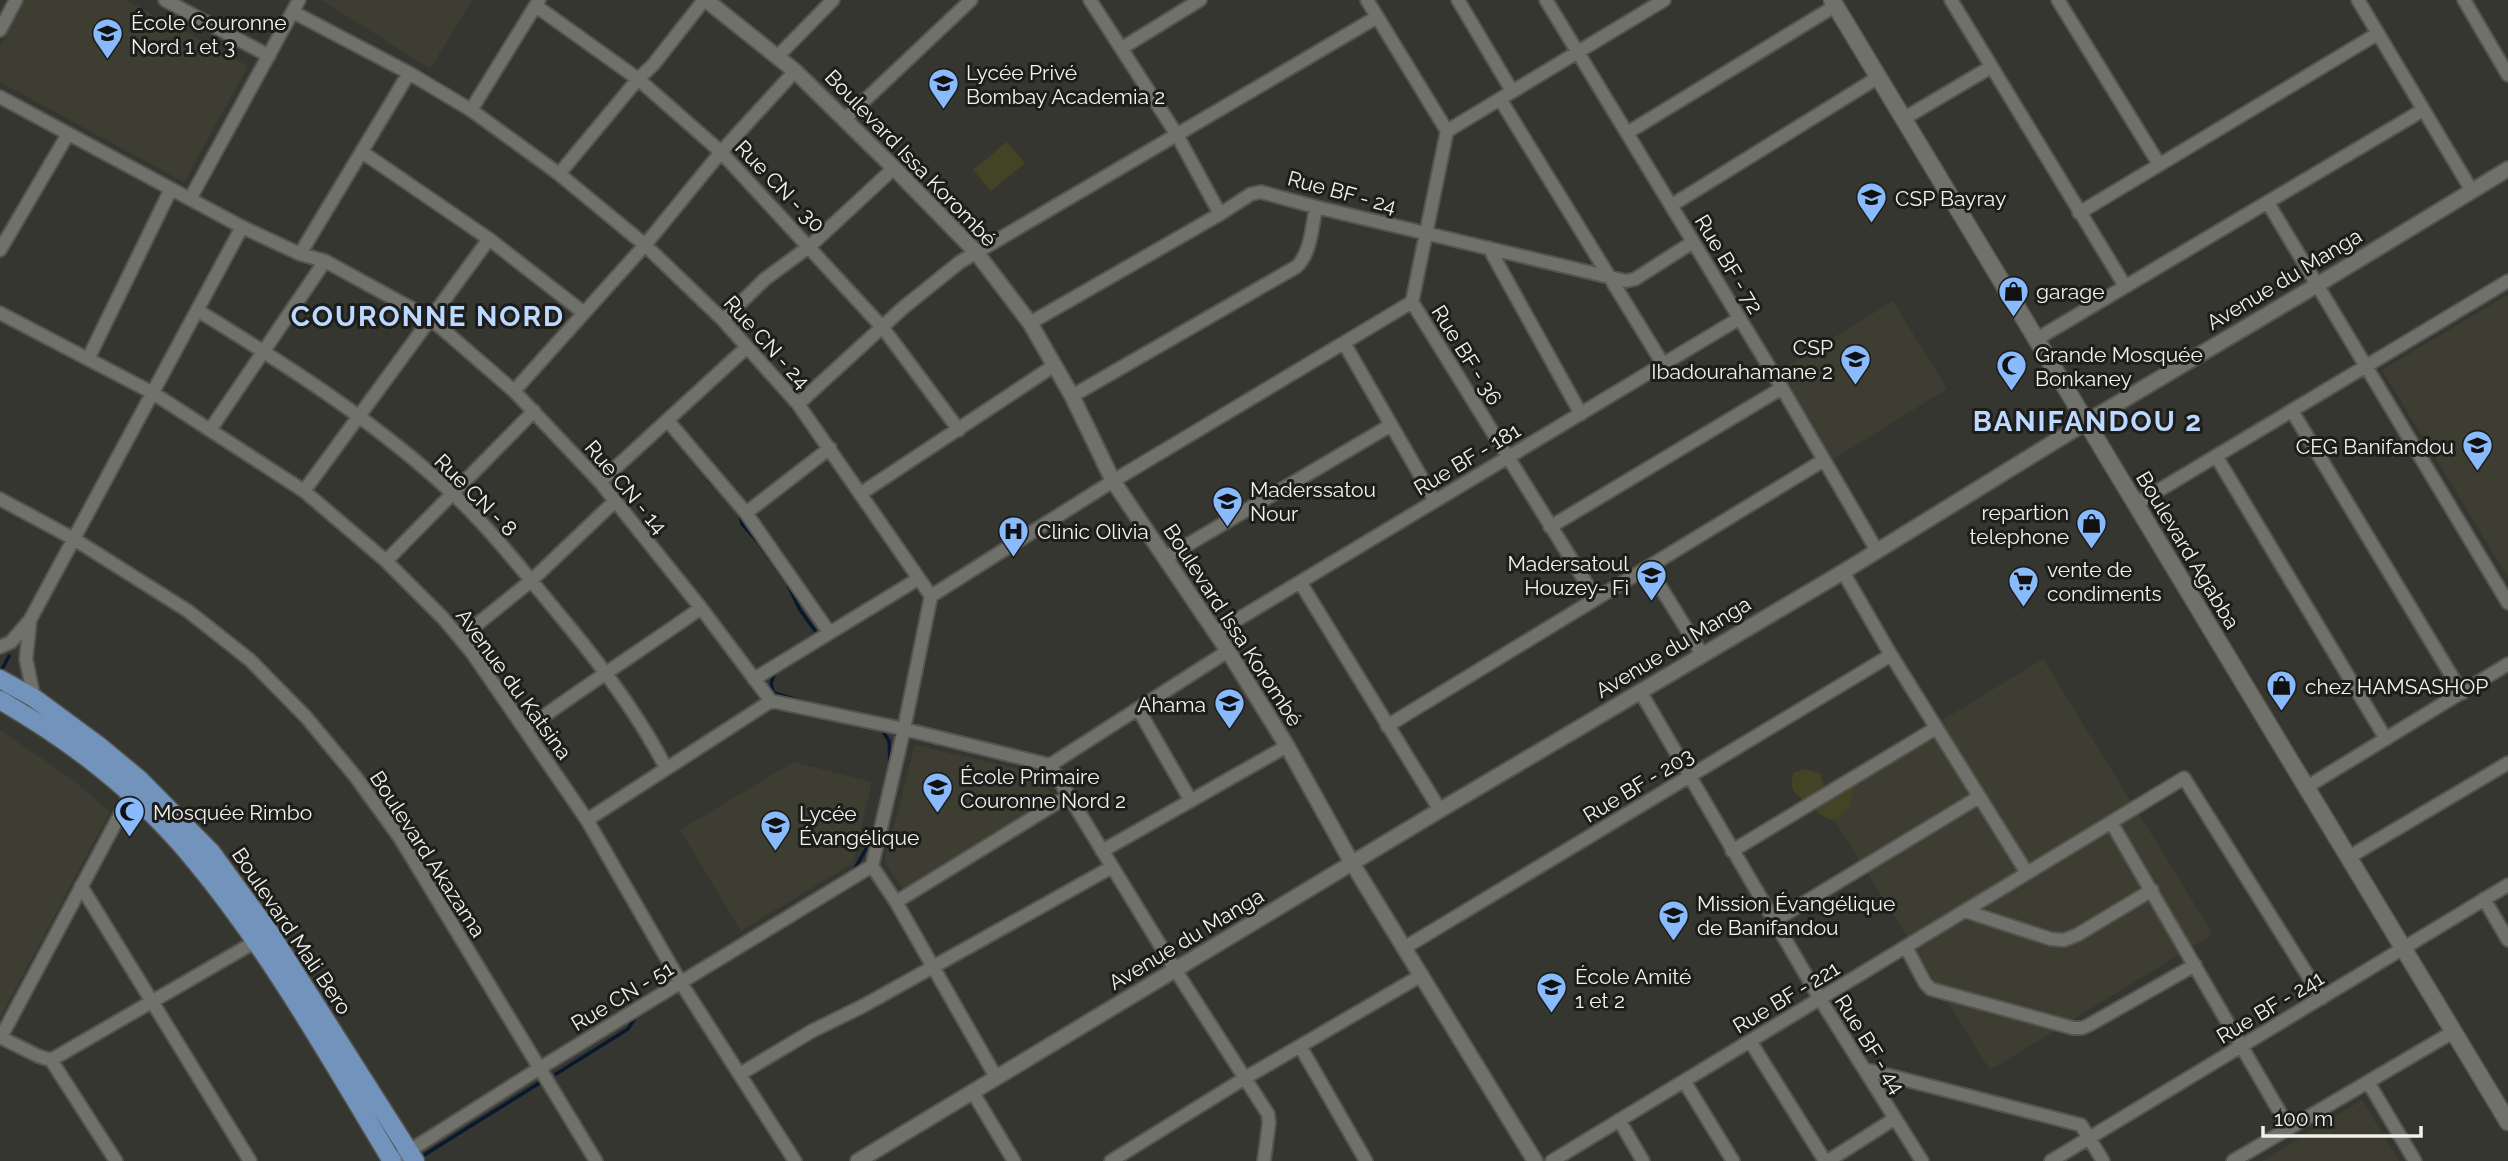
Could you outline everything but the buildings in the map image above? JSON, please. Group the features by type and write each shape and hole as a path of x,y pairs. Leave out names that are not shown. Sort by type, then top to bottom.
{"main road":[{"name":"Boulevard Agabba","path":"1834,3 2508,1122"},
{"name":"Boulevard Mali Bero","path":"0,679 131,794 196,861 263,937"},
{"name":"Boulevard Mali Bero","path":"0,700 29,706 141,780 211,852 402,1159"}],"street":[{"path":"0,30 16,0"},
{"path":"559,174 705,0"},
{"name":"Boulevard Issa Korombé","path":"705,0 795,71 845,119 976,252 1031,323 1072,396 1113,481 1228,652 1287,746 1352,863 1535,1161"},
{"path":"777,57 833,0"},
{"path":"845,119 971,0"},
{"path":"1090,0 1177,135 1220,214"},
{"path":"1122,48 1200,0"},
{"path":"1367,0 1447,131 1664,0"},
{"path":"1458,0 1512,91"},
{"name":"Rue BF - 72","path":"1546,0 1740,318 1876,550"},
{"path":"1951,0 2125,286"},
{"path":"2058,0 2159,164"},
{"path":"2358,0 2472,191"},
{"path":"2464,0 2508,75"},
{"path":"169,1 269,56"},
{"path":"471,110 538,3"},
{"name":"Rue CN - 30","path":"538,3 638,79 721,152 883,328 959,430"},
{"path":"1627,133 1834,3"},
{"path":"190,199 296,6"},
{"name":"Rue CN - 24","path":"296,6 471,110 559,174 645,244 723,320 797,404 931,596"},
{"path":"797,404 944,273 1377,17"},
{"path":"2079,212 2377,34"},
{"path":"1903,119 1991,67"},
{"path":"514,391 645,244 721,152 795,71"},
{"path":"300,254 409,73"},
{"path":"1672,205 1877,78"},
{"name":"Rue CN - 14","path":"0,97 242,227 300,254 325,261 431,319 514,391 600,482 771,701"},
{"path":"1500,99 1663,364"},
{"path":"2035,340 2423,110"},
{"name":"Rue BF - 36","path":"1447,131 1412,302 1596,599"},
{"path":"0,250 68,134"},
{"path":"362,152 489,239 584,313"},
{"path":"723,320 765,279 810,246 894,168"},
{"name":"Avenue du Manga","path":"858,1161 1440,810 1843,572 2088,421 2508,169"},
{"path":"88,359 171,189"},
{"name":"Rue BF - 24","path":"1031,323 1251,194 1261,192 1626,281 1635,279 1693,242"},
{"path":"2268,202 2508,603"},
{"path":"1072,396 1296,267 1303,261 1307,251 1316,207"},
{"path":"0,647 11,642 30,621 242,227"},
{"path":"304,491 489,239"},
{"path":"1489,248 1581,414"},
{"path":"210,430 325,261"},
{"path":"2136,504 2508,281"},
{"path":"996,1077 896,902 872,866 931,596 1113,481 1412,302"},
{"name":"Rue CN - 8","path":"197,310 359,416 453,494 532,580 608,674 666,768"},
{"name":"Avenue du Katsina","path":"0,313 153,394 304,491 386,561 460,638 587,820 681,984 795,1161"},
{"name":"Rue BF - 181","path":"1215,633 1740,318"},
{"path":"1344,343 1435,501"},
{"path":"600,482 747,347"},
{"path":"860,494 1055,365"},
{"path":"1550,527 1782,388"},
{"path":"386,561 534,411"},
{"path":"2292,411 2462,693"},
{"path":"668,421 746,513 829,632"},
{"path":"1165,558 1391,425"},
{"path":"746,513 830,448"},
{"path":"2216,456 2386,739"},
{"path":"1387,726 1824,460"},
{"name":"Boulevard Akazama","path":"0,499 74,539 188,611 250,660 306,717 355,776 400,838 596,1161"},
{"path":"460,638 532,580 615,501"},
{"path":"1648,567 1702,654"},
{"path":"1843,572 1891,655 2027,873"},
{"path":"754,679 918,579"},
{"path":"1300,582 1440,810"},
{"path":"526,729 701,608"},
{"path":"0,714 29,706 26,659 30,621"},
{"path":"1050,765 1228,652"},
{"name":"Rue BF - 203","path":"1404,948 1891,655"},
{"path":"2305,788 2508,664"},
{"name":"Rue BF - 44","path":"1640,691 1820,999 1922,1161"},
{"path":"587,820 771,701 904,729 1050,765 1176,971 1268,1114 1264,1161"},
{"path":"1138,709 1191,801"},
{"path":"1732,851 1936,728"},
{"path":"1102,851 1287,746"},
{"path":"2349,857 2508,763"},
{"name":"Rue BF - 221","path":"1552,1161 2184,778 2322,998"},
{"path":"116,1161 51,1060 0,1037 131,794"},
{"path":"896,902 1068,796"},
{"path":"1774,921 1979,797"},
{"path":"2111,822 2289,1128"},
{"name":"Rue CN - 51","path":"402,1159 540,1068 872,866"},
{"path":"740,1074 812,1031 1112,867"},
{"name":"Rue BF - 241","path":"2051,1161 2508,885"},
{"path":"81,886 250,1161"},
{"path":"1965,911 2051,939 2064,940 2152,890"},
{"path":"2484,900 2508,940"},
{"path":"51,1060 263,937"},
{"path":"1906,947 1925,984 1931,989 2073,1028 2089,1025 2194,965"},
{"path":"1111,1161 1245,1077 1422,975"},
{"path":"2234,1161 2453,1032"},
{"path":"1751,1041 1827,1161 1894,1119"},
{"path":"1300,1046 1366,1161"},
{"path":"1864,1069 2081,1125 2103,1161"},
{"path":"1684,1081 1733,1161"},
{"path":"2368,1082 2415,1161"},
{"path":"972,1091 1014,1161"},
{"path":"1619,1120 1643,1161"}],"shaded area":[{"path":"25,0 126,0 248,66 184,182 0,82 0,46"},
{"path":"322,0 472,0 430,69"},
{"path":"1007,142 1025,163 991,191 973,170"},
{"name":"CEG Banifandou","path":"2508,295 2508,577 2382,370"},
{"path":"1893,301 1947,389 1833,459 1781,370"},
{"path":"2043,659 2213,934 1990,1070 1819,795"},
{"path":"0,730 76,782 110,812 0,1018"},
{"path":"915,745 1036,773 1054,798 903,888 884,863"},
{"path":"793,762 872,782 853,863 741,931 680,830"},
{"path":"1805,769 1822,774 1821,780 1828,797 1840,794 1843,784 1855,786 1849,808 1835,821 1819,813 1794,790 1793,773"},
{"path":"2362,1100 2399,1161 2262,1161"}],"waterway":[{"path":"709,480 725,495"},
{"path":"740,514 742,524 787,583 800,610 816,632 815,636"},
{"path":"1,671 9,656"},
{"path":"776,671 771,685 774,693 804,702"},
{"path":"882,730 889,741 890,765"},
{"path":"854,870 873,837"},
{"path":"556,1074 628,1029 636,1016"},
{"path":"421,1157 541,1082"}],"place":[{"name":"École Couronne Nord 1 et 3","path":"108,61"},
{"name":"Lycée Privé Bombay Academia 2","path":"943,111"},
{"name":"CSP Bayray","path":"1872,225"},
{"name":"garage","path":"2013,318"},
{"name":"CSP Ibadourahamane 2","path":"1856,386"},
{"name":"Grande Mosquée Bonkaney","path":"2012,393"},
{"name":"CEG Banifandou","path":"2477,473"},
{"name":"Maderssatou Nour","path":"1227,528"},
{"name":"repartion telephone","path":"2092,551"},
{"name":"Clinic Olivia","path":"1014,558"},
{"name":"Madersatoul Houzey- Fi","path":"1652,602"},
{"name":"vente de condiments","path":"2024,608"},
{"name":"chez HAMSASHOP","path":"2282,713"},
{"name":"Ahama","path":"1229,731"},
{"name":"École Primaire Couronne Nord 2","path":"937,815"},
{"name":"Mosquée Rimbo","path":"130,839"},
{"name":"Lycée Évangélique","path":"776,852"},
{"name":"Mission Évangélique de Banifandou","path":"1674,942"},
{"name":"École Amité 1 et 2","path":"1552,1015"}],"district":[{"name":"COURONNE NORD","path":"428,316"},
{"name":"BANIFANDOU 2","path":"2088,421"}]}
